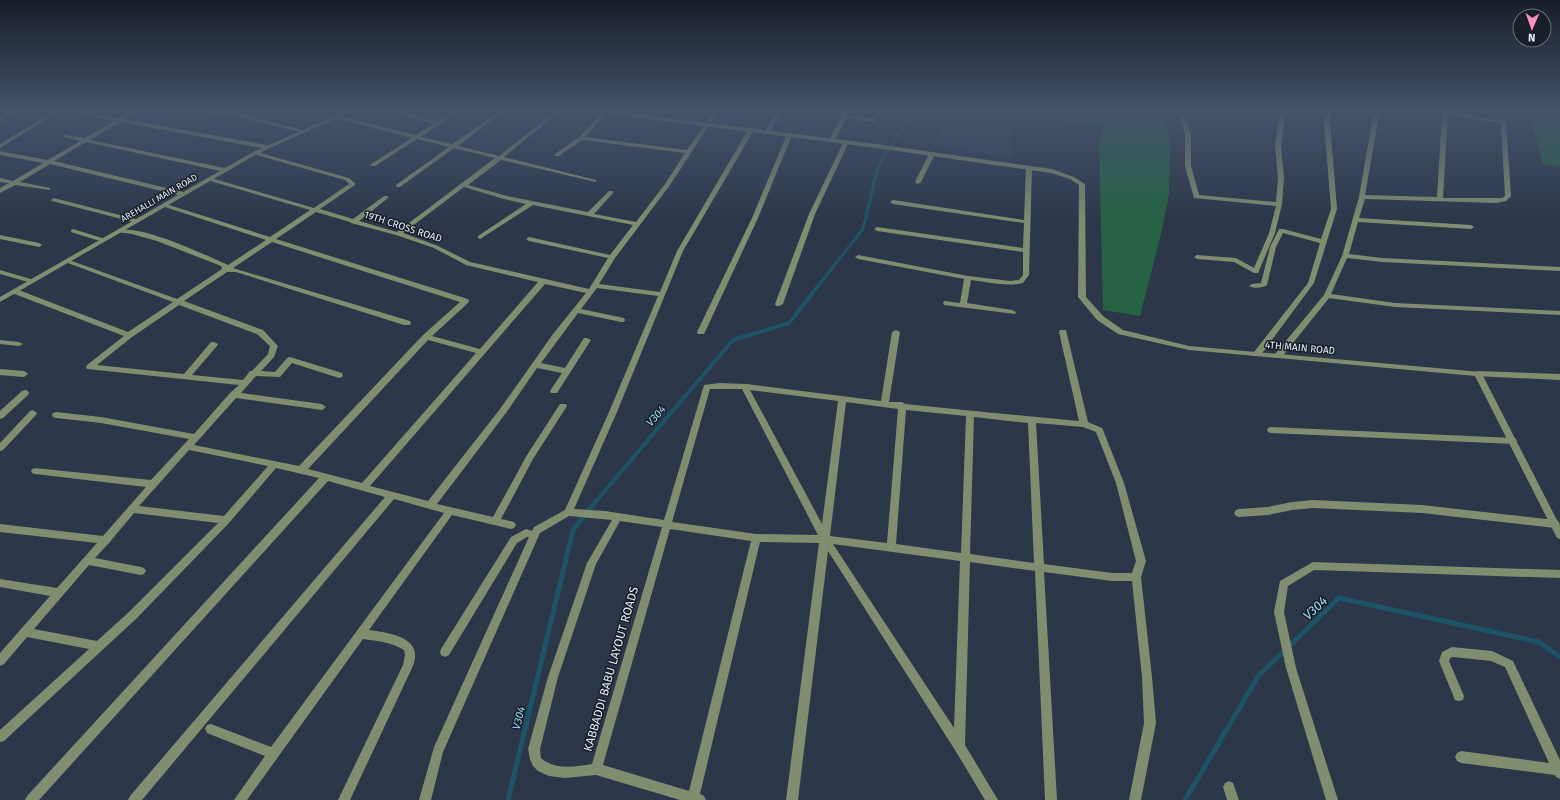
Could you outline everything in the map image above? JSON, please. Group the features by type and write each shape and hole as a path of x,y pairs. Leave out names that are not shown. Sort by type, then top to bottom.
{"street":[{"path":"0,191 74,147"},
{"path":"121,147 225,170"},
{"name":"AREHALLI MAIN ROAD","path":"0,300 266,147"},
{"path":"373,165 400,147"},
{"path":"398,186 453,147"},
{"path":"461,147 594,181"},
{"path":"398,234 513,147"},
{"path":"556,155 567,147"},
{"path":"652,147 688,152"},
{"path":"430,506 503,411 535,365 593,289 612,257 667,184 691,147"},
{"path":"425,800 438,751 537,530 568,512 680,251 741,147"},
{"path":"702,332 755,218 784,147"},
{"path":"779,304 812,214 843,147"},
{"path":"858,257 968,278 1010,283 1022,282 1026,275 1029,168 884,147"},
{"path":"1188,147 1188,166 1196,197 1280,204"},
{"path":"1197,257 1236,260 1256,272 1272,233 1280,204 1281,178 1278,147"},
{"path":"1257,354 1311,283 1334,209 1329,147"},
{"path":"1278,356 1328,296 1345,256 1356,220 1362,197 1370,147"},
{"path":"1440,199 1443,147"},
{"path":"1362,197 1504,200 1508,196 1505,147"},
{"path":"0,153 49,162 183,194"},
{"path":"243,383 90,367 129,336 350,187 353,182 317,170 255,153"},
{"path":"918,182 932,154"},
{"name":"4TH MAIN ROAD","path":"1029,168 1065,175 1078,180 1082,184 1082,297 1100,318 1121,332 1189,348 1478,374 1560,377"},
{"name":"19TH CROSS ROAD","path":"209,179 352,222 398,234 436,247 468,264 542,281 593,289 662,294"},
{"path":"0,180 16,182 48,190"},
{"path":"463,185 506,198 637,224"},
{"path":"589,215 611,192"},
{"path":"352,222 386,197"},
{"path":"54,200 137,221"},
{"path":"893,202 1028,222"},
{"path":"480,237 532,203"},
{"path":"164,205 465,301 426,337 301,470"},
{"path":"1356,220 1471,227"},
{"path":"877,229 1027,251"},
{"path":"1252,286 1264,285 1273,247 1281,230 1324,242"},
{"path":"73,231 103,240"},
{"path":"119,231 128,231 171,244 224,265 226,270"},
{"path":"0,236 39,245"},
{"path":"529,239 612,257"},
{"path":"1345,256 1382,260 1560,269"},
{"path":"0,662 5,650 26,632 106,540 152,484 188,447 243,383 271,355 274,346 260,332 67,261"},
{"path":"226,270 236,270 407,323"},
{"path":"0,272 32,281"},
{"path":"963,304 968,278"},
{"path":"364,487 542,281"},
{"path":"14,291 129,336"},
{"path":"1328,296 1395,305 1560,313"},
{"path":"948,303 1012,312"},
{"path":"577,310 621,320"},
{"path":"884,403 896,332"},
{"path":"1063,332 1084,424"},
{"path":"426,337 482,352"},
{"path":"554,391 587,340"},
{"path":"0,342 18,344"},
{"path":"186,377 214,344"},
{"path":"254,373 277,376 290,360 339,375"},
{"path":"535,365 567,371"},
{"path":"0,372 24,374"},
{"path":"1478,374 1560,535"},
{"name":"KABBADDI BABU LAYOUT ROADS","path":"596,769 707,387 745,388"},
{"path":"745,388 902,405 970,415 1084,424 1099,430 1120,483 1141,561 1136,576 1147,678 1150,723 1135,800"},
{"path":"745,388 825,539 959,746 992,800"},
{"path":"0,416 25,393"},
{"path":"234,395 322,407"},
{"path":"792,800 842,399"},
{"path":"891,548 902,405"},
{"path":"494,521 530,457 563,406"},
{"path":"0,448 33,413"},
{"path":"56,415 101,420 196,437"},
{"path":"959,746 967,558 970,415"},
{"path":"1032,421 1051,800"},
{"path":"1270,430 1513,441"},
{"path":"188,447 301,470 450,512 512,525"},
{"path":"0,737 133,615 226,520 275,464"},
{"path":"35,471 152,484"},
{"path":"31,800 326,478"},
{"path":"134,800 392,495"},
{"path":"1239,513 1314,504 1422,509 1555,524"},
{"path":"132,509 226,520"},
{"path":"240,800 450,512"},
{"path":"568,512 605,515 666,526 756,538 825,539 1112,577 1136,576"},
{"path":"618,517 592,563 553,677 534,749 536,761 542,767 574,774 596,769 696,799 756,538"},
{"path":"0,528 106,540"},
{"path":"445,652 514,540 526,533 535,535"},
{"path":"88,561 141,571"},
{"path":"1332,800 1291,668 1279,612 1283,584 1313,566 1560,574"},
{"path":"0,583 60,593"},
{"path":"26,632 98,646"},
{"path":"344,800 408,664 410,655 408,647 403,643 393,639 360,634"},
{"path":"1459,696 1444,661 1446,655 1452,652 1492,656 1509,664 1559,772"},
{"path":"210,729 274,754"},
{"path":"1462,757 1559,772"},
{"path":"1230,786 1233,800"}],"shaded area":[{"path":"942,147 1013,147 1014,158"}],"green space":[{"path":"1099,147 1170,147 1169,195 1161,234 1140,316 1103,310"},
{"path":"1539,147 1560,147 1560,166 1543,165"}],"waterway":[{"name":"V304","path":"821,282 863,229 878,166 890,147"},
{"name":"V304","path":"591,507 733,340 789,323 822,281"},
{"name":"V304","path":"508,800 573,530 592,506"},
{"name":"V304","path":"1185,800 1259,675 1339,598 1539,642 1560,657"}]}
